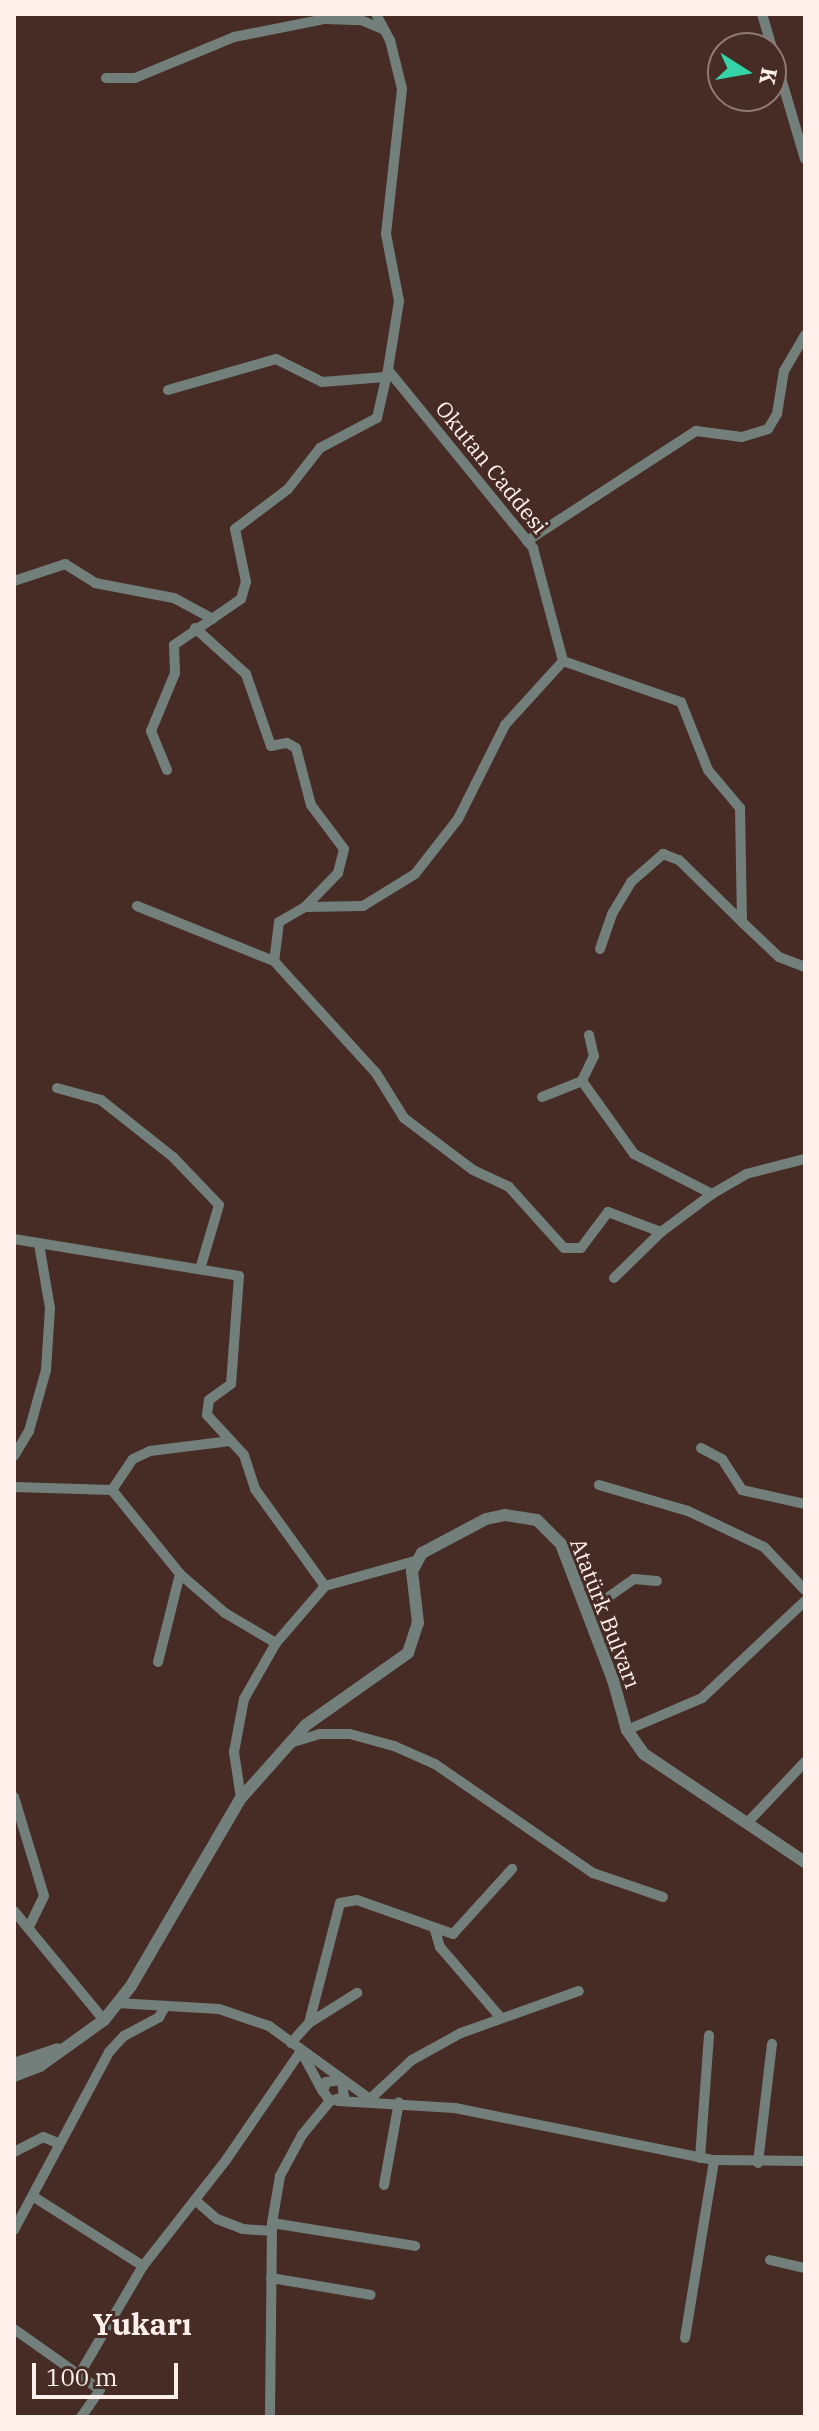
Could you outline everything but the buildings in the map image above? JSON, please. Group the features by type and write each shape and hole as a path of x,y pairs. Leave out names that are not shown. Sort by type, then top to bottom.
{"street":[{"path":"167,770 151,731 175,673 174,645 195,628 235,606 245,591 234,538 238,525 288,489 320,448 377,418 399,301 387,220 402,97 400,72 376,14"},
{"path":"762,14 805,159"},
{"path":"106,78 135,78 234,37 325,19 361,20 382,29"},
{"path":"527,541 696,431 742,437 768,429 777,414 784,371 805,335"},
{"path":"168,390 276,359 322,382 386,374"},
{"name":"Okutan Caddesi","path":"386,374 527,541 542,567 563,661"},
{"path":"14,581 65,564 95,583 174,598 213,619"},
{"path":"195,628 246,674 271,746 287,743 296,748 311,805 342,842 342,865 305,907 279,922 274,961"},
{"path":"305,907 363,906 415,874 458,819 505,725 563,661 681,702 708,770 740,808 742,922"},
{"path":"600,949 612,914 631,882 663,854 679,860 779,957 805,967"},
{"path":"137,906 274,961 376,1073 404,1118 473,1170 509,1187 564,1248 581,1248 608,1212 661,1232"},
{"path":"542,1097 582,1081 594,1056 589,1035"},
{"path":"582,1081 634,1154 712,1194"},
{"path":"57,1088 101,1100 173,1157 219,1205 200,1269"},
{"path":"614,1278 661,1232 712,1194 746,1174 804,1156"},
{"path":"14,1239 239,1276 231,1384 209,1400 206,1410 244,1455 255,1489 325,1586"},
{"path":"14,1456 29,1431 46,1370 50,1308 39,1244"},
{"path":"112,1490 133,1459 150,1451 230,1441"},
{"path":"701,1448 722,1459 742,1490 805,1504"},
{"path":"599,1485 688,1511 764,1547 805,1590"},
{"path":"14,1487 112,1490 180,1574 225,1613 276,1643"},
{"name":"Atatürk Bulvarı","path":"415,1561 430,1546 486,1519 524,1516 548,1528 561,1544 627,1730 644,1754 805,1862"},
{"path":"14,2076 72,2044 104,2020 241,1798 306,1725 408,1653 418,1623 411,1581 415,1561 325,1586 276,1643 244,1699 234,1752 241,1798"},
{"path":"158,1662 180,1574"},
{"path":"587,1612 634,1579 657,1581"},
{"path":"627,1730 702,1698 804,1606"},
{"path":"288,1744 335,1734 394,1746 435,1764 593,1873 663,1897"},
{"path":"748,1822 805,1762"},
{"path":"15,1802 44,1896 29,1927"},
{"path":"309,2023 340,1903 357,1900 447,1934 462,1929 512,1869"},
{"path":"14,1911 104,2020"},
{"path":"435,1930 440,1947 500,2017"},
{"path":"370,2099 412,2060 500,2017 579,1991"},
{"path":"291,2043 309,2023 357,1993"},
{"path":"117,2003 219,2009 269,2026 370,2099"},
{"path":"14,2230 34,2197 58,2143 115,2044 159,2017 165,2007"},
{"path":"700,2158 709,2035"},
{"path":"14,2064 72,2044"},
{"path":"758,2163 772,2044"},
{"path":"301,2051 331,2099"},
{"path":"79,2375 143,2266 195,2200 301,2051"},
{"path":"270,2417 272,2227 280,2176 302,2135 331,2099 346,2094 342,2080"},
{"path":"331,2099 326,2082 342,2080"},
{"path":"331,2099 370,2099 455,2108 714,2160 758,2163 803,2161"},
{"path":"384,2185 399,2102"},
{"path":"14,2152 43,2137 58,2143"},
{"path":"685,2338 714,2160"},
{"path":"34,2197 143,2266"},
{"path":"195,2200 217,2219 243,2229 272,2227 415,2246"},
{"path":"770,2260 805,2268"},
{"path":"271,2278 371,2295"},
{"path":"14,2329 100,2390 81,2417"}],"district":[{"name":"Yukarı","path":"142,2324"}]}
